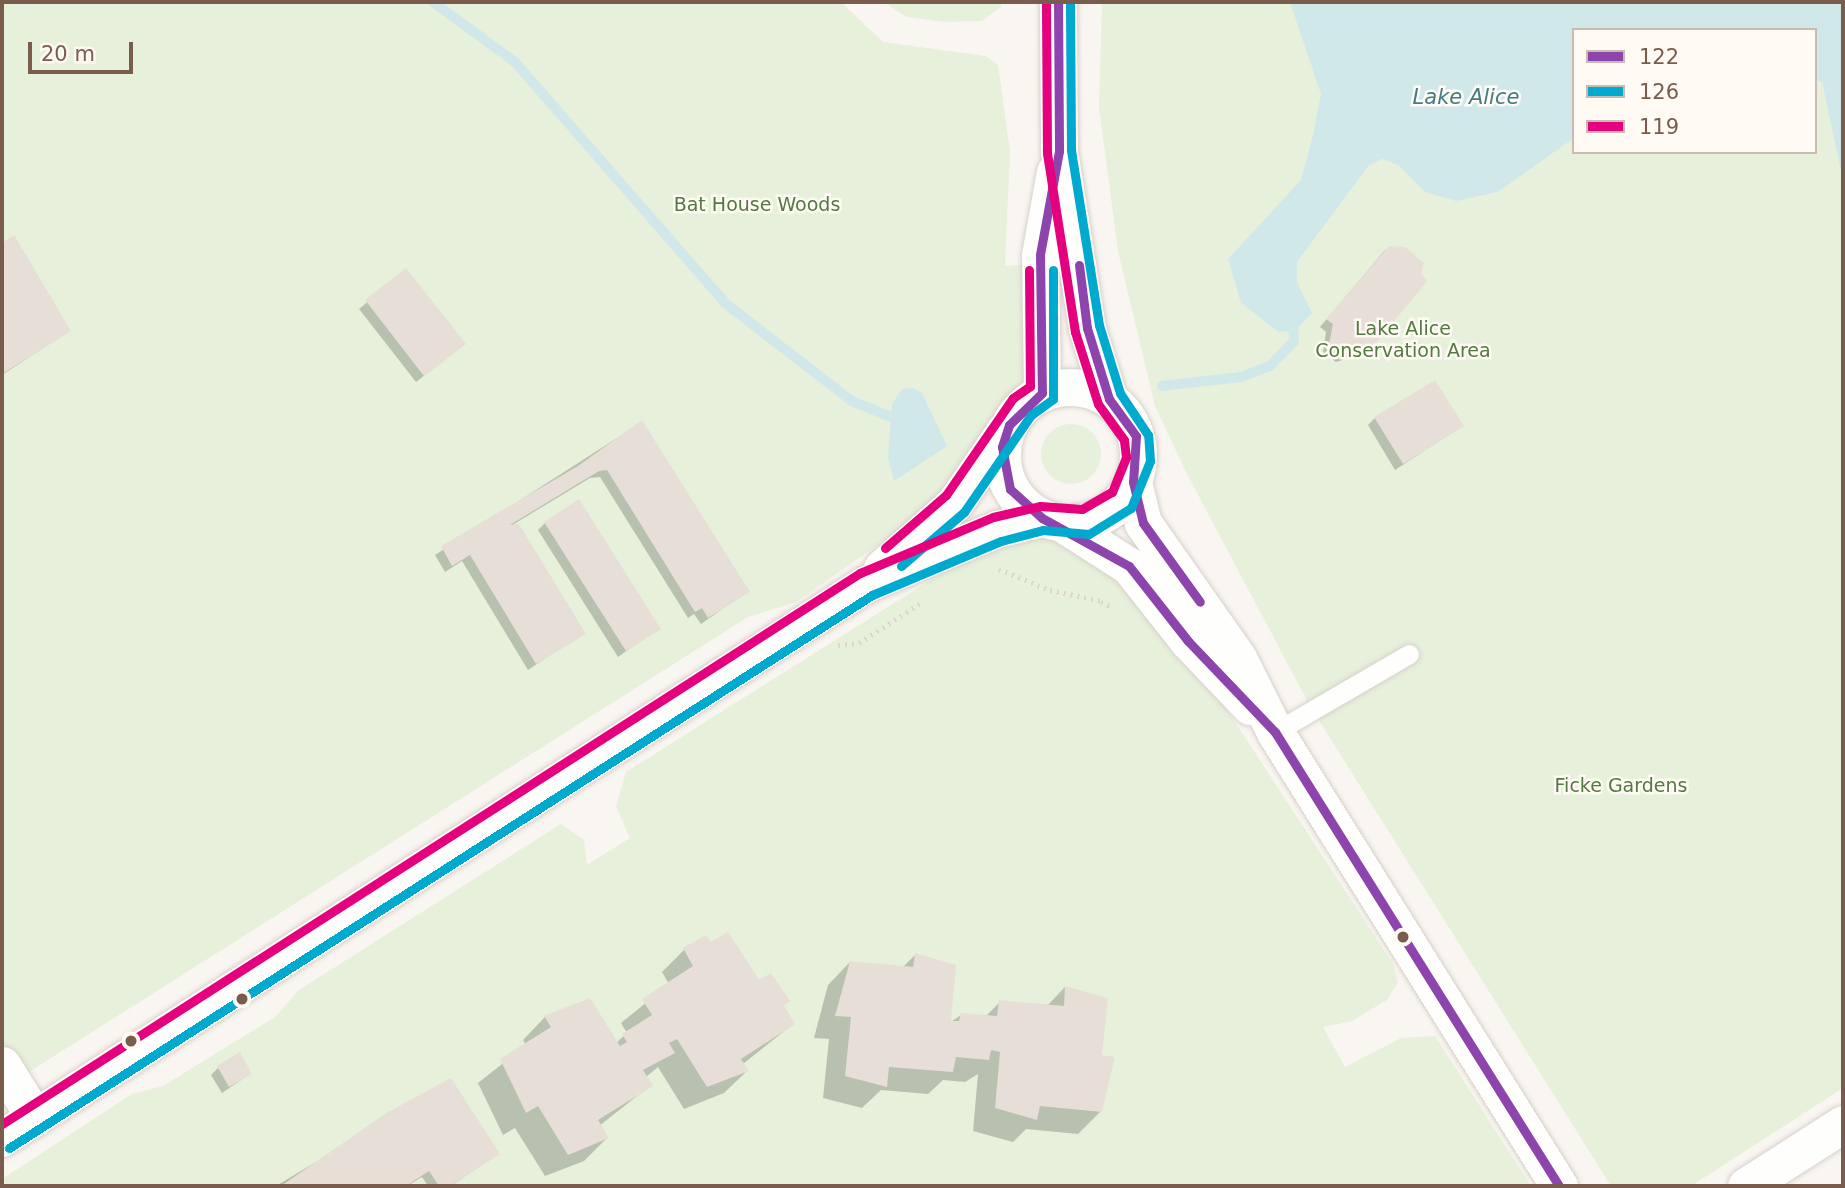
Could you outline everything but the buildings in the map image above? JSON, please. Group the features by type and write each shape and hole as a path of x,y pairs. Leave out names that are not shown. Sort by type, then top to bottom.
{"street":[{"path":"1058,2 1059,151 1087,328 1109,399 1136,436 1133,482 1143,523 1238,658 1275,732 1559,1186"},
{"path":"1042,393 1040,255 1059,151"},
{"path":"2,1139 866,584 955,503 1009,425 1042,393 1088,389 1109,399"},
{"path":"1009,425 1003,469 1017,497 1129,566 1188,641 1275,732"},
{"path":"866,584 997,529 1105,514 1133,482"},
{"path":"2,1065 35,1118"},
{"path":"1746,1186 1843,1124"}],"lane":[{"path":"1275,732 1409,654"}],"path":[{"path":"990,568 1101,602 1107,594"}],"green space":[{"name":"Bat House Woods","path":"2,2 841,2 883,42 986,56 998,65 1010,151 1005,266 1031,264 1025,380 1001,409 970,467 921,515 796,602 748,617 2,1089"},
{"path":"883,2 1001,2 1001,7 982,21 944,22 907,17"},
{"name":"Lake Alice Conservation Area","path":"1102,2 1843,2 1843,1088 1691,1186 1611,1186 1310,706 1187,474 1155,406 1118,251 1099,107"},
{"path":"1065,424 1077,424 1096,437 1101,454 1099,466 1088,479 1077,484 1065,484 1046,471 1041,460 1041,448 1054,429"},
{"path":"1040,532 1098,556 1212,687 1393,964 1398,982 1387,1000 1352,1021 1323,1027 1345,1067 1401,1038 1435,1036 1531,1186 2,1186 2,1179 132,1094 163,1086 275,1017 299,990 561,824 584,840 587,865 630,838 616,806 626,772 996,539"}],"water":[{"name":"Lake Alice","path":"1290,2 1843,2 1843,180 1822,82 1817,81 1817,28 1572,28 1572,139 1498,192 1456,201 1425,192 1398,165 1382,159 1369,165 1297,262 1297,282 1312,313 1296,330 1279,332 1241,303 1228,259 1301,180 1321,94"},
{"path":"913,388 922,393 947,446 894,481 888,457 892,404 902,389"}],"waterway":[{"path":"433,2 515,62 725,303 852,401 901,421"},
{"path":"1162,386 1241,377 1270,366 1294,341 1293,319"}],"transit line":[{"name":"119","path":"2,1124 860,573 993,517 1040,506 1082,509 1112,492 1126,457 1124,440 1098,404 1075,332 1047,153 1046,2"},
{"name":"122","path":"1058,2 1059,151 1040,255 1042,393 1009,425 1002,447 1010,489 1042,518 1129,566 1188,641 1275,732 1559,1186"},
{"name":"126","path":"9,1148 872,595 1001,541 1043,530 1089,534 1131,508 1150,461 1148,435 1120,393 1099,325 1071,150 1070,2"},
{"name":"122","path":"1079,265 1087,328 1109,399 1136,436 1133,482 1143,523 1200,602"},
{"name":"119","path":"885,548 946,495 1013,398 1030,386 1029,270"},
{"name":"126","path":"901,566 964,512 1031,415 1053,399 1053,270"}],"park label":[{"name":"Ficke Gardens","path":"1621,786"}]}
